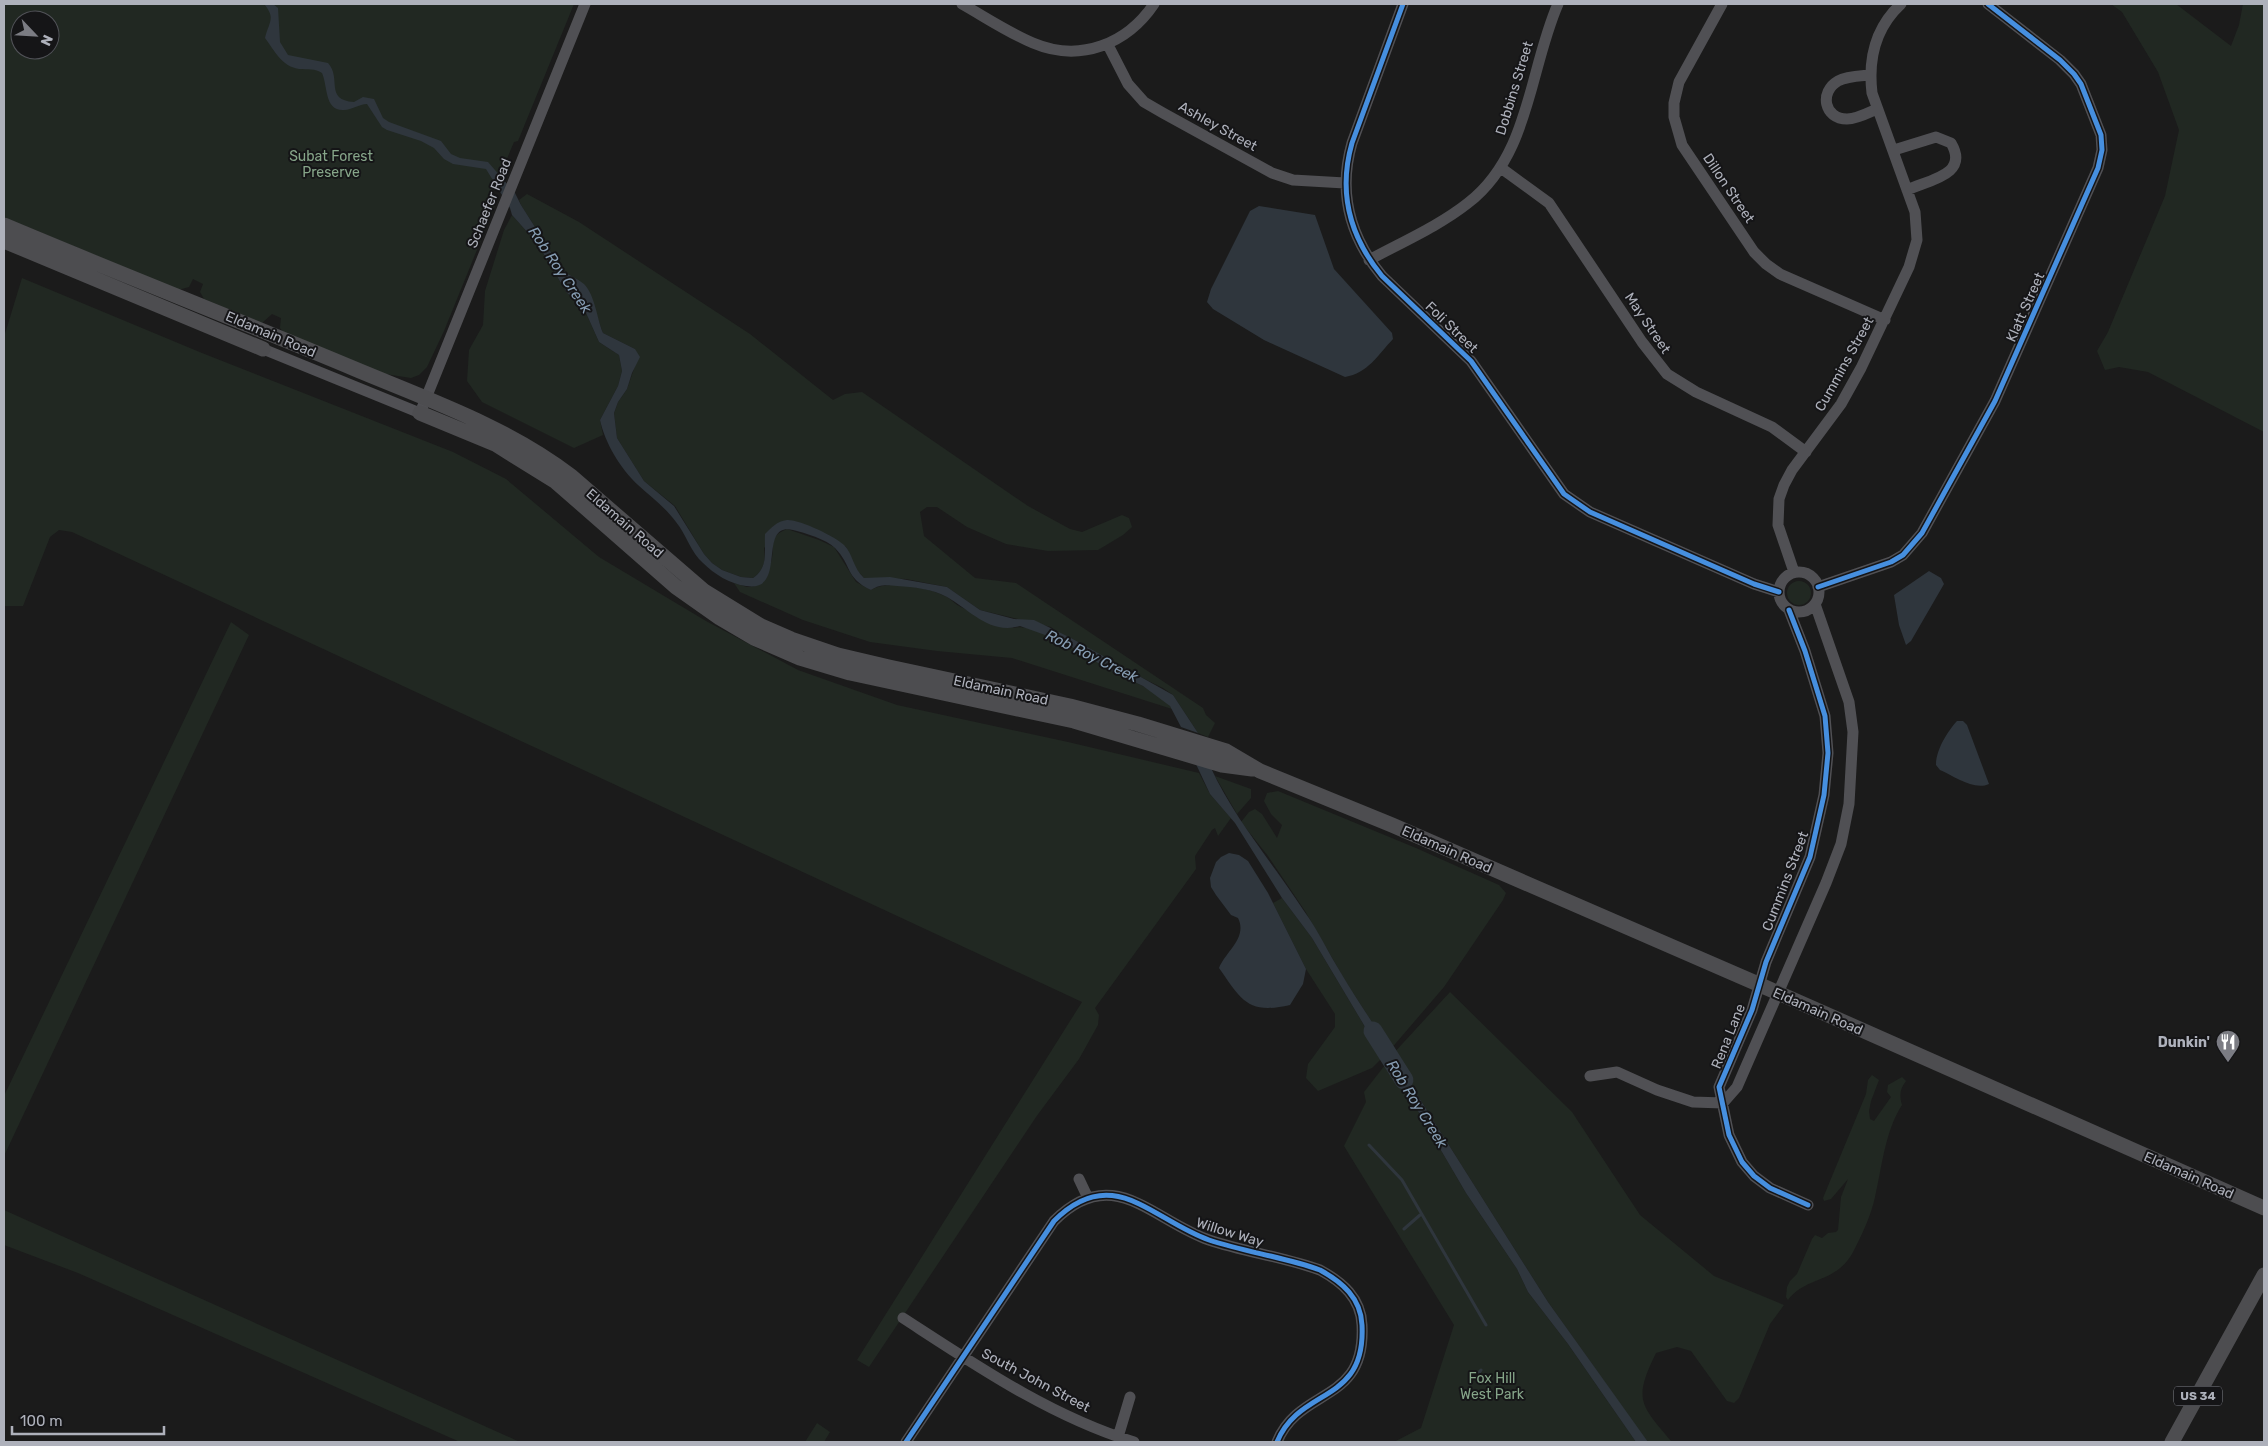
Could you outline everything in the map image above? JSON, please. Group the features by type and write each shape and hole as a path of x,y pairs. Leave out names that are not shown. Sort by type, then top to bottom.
{"main road":[{"name":"Eldamain Road","path":"4,225 189,300 498,430 549,459 592,493 704,591 761,626 791,639 838,655 1018,693 1138,724 1226,751 1260,770 1392,825 1758,984 2264,1208"},
{"name":"Eldamain Road","path":"4,241 264,348"},
{"path":"183,315 189,300"},
{"name":"Eldamain Road","path":"420,414 495,444 548,478 591,511 676,587 720,618 754,638 800,658 850,673 1074,721 1222,765 1260,770"},
{"name":"US 34","path":"2172,1442 2264,1275"}],"street":[{"name":"Schaefer Road","path":"420,414 586,4"},
{"path":"962,4 1033,43 1052,49 1091,50 1108,45 1136,27 1154,4"},
{"name":"Foli Street","path":"1403,4 1346,164 1346,203 1351,223 1369,260 1382,276 1471,361 1564,494 1599,516 1754,584 1779,592"},
{"name":"Dobbins Street","path":"1369,260 1450,216 1469,203 1501,168 1520,128 1542,46 1558,4"},
{"name":"Dillon Street","path":"1722,4 1677,86 1674,118 1682,145 1754,252 1766,264 1784,276 1885,320"},
{"name":"Cummins Street","path":"1794,572 1781,536 1777,513 1784,485 1844,399 1885,320 1911,262 1917,240 1915,212 1872,94 1870,75 1870,59 1880,33 1888,19 1901,4"},
{"name":"Klatt Street","path":"1818,587 1891,562 1903,555 1922,533 1995,401 2098,168 2102,150 2101,135 2081,84 2060,60 1988,4"},
{"name":"Ashley Street","path":"1108,45 1128,84 1144,102 1272,173 1293,180 1345,183"},
{"path":"1870,75 1844,78 1838,82 1828,91 1826,105 1834,115 1848,119 1877,109"},
{"path":"1894,150 1936,137 1952,143 1956,152 1957,158 1953,168 1946,174 1907,190"},
{"name":"May Street","path":"1501,168 1549,203 1642,342 1666,374 1696,392 1768,425 1806,452"},
{"name":"Eldamain Road","path":"264,348 420,414"},
{"path":"1794,572 1811,576 1818,587 1818,596 1815,604 1808,610 1798,612 1790,610 1783,604 1779,592 1782,582 1794,572"},
{"path":"1778,993 1841,844 1850,786 1853,732 1848,702 1815,604"},
{"name":"Cummins Street","path":"1758,984 1778,931 1810,857 1821,814 1827,770 1825,716 1790,610"},
{"name":"Rena Lane","path":"1758,984 1752,1010 1719,1087 1734,1148 1748,1169 1770,1188 1808,1205"},
{"name":"Rena Lane","path":"1723,1104 1737,1087 1778,993"},
{"path":"1590,1076 1618,1072 1657,1090 1693,1102 1723,1104"},
{"path":"1079,1179 1088,1198"},
{"name":"Willow Way","path":"906,1442 1054,1221 1068,1207 1088,1198 1111,1196 1134,1200 1169,1221 1200,1236 1320,1270 1336,1278 1349,1290 1358,1303 1362,1320 1363,1340 1359,1359 1351,1374 1336,1390 1302,1409 1290,1420 1277,1442"},
{"name":"South John Street","path":"903,1318 963,1357 1029,1396 1070,1417 1134,1442"},
{"path":"1118,1437 1130,1397"}],"green space":[{"name":"Subat Forest Preserve","path":"4,4 574,4 518,141 514,142 492,194 497,199 496,203 444,331 427,367 419,375 411,378 385,374 283,332 280,328 281,318 272,314 262,323 204,299 200,292 203,284 193,279 189,287 178,290 4,217"},
{"path":"2111,4 2176,4 2231,46 2239,25 2243,4 2264,4 2264,432 2148,372 2119,367 2105,370 2097,351 2108,332 2165,196 2179,130 2158,72 2122,12"},
{"path":"527,194 579,222 750,334 833,400 845,394 862,392 1028,506 1070,529 1082,532 1122,515 1129,518 1132,527 1123,535 1098,550 1048,551 1006,544 967,527 937,507 927,507 920,512 924,536 975,578 1016,583 1203,708 1206,715 1215,723 1208,737 1198,733 1173,695 1163,688 1118,666 1071,638 1058,633 1051,627 980,610 947,587 906,579 864,578 854,567 846,547 806,526 788,520 764,548 765,557 763,565 760,572 753,578 741,577 722,570 712,563 704,554 675,506 644,481 617,438 614,413 618,402 627,389 636,363 635,349 603,333 588,291 561,268 521,205 519,200"},
{"path":"512,215 537,243 567,293 582,304 599,342 619,355 622,371 618,386 600,420 603,435 574,448 482,402 467,381 469,350 483,325 485,291 504,230"},
{"path":"22,278 202,353 453,452 506,479 599,557 706,621 798,670 897,705 1199,773 1210,794 1231,818 1218,836 1215,828 1212,830 1195,856 1196,869 1095,1008 1099,1015 1098,1025 1079,1059 1036,1117 869,1367 857,1360 1082,1002 72,532 59,530 50,537 23,606 4,606 4,337"},
{"path":"787,529 834,547 856,582 871,590 887,585 920,588 940,594 961,607 1014,628 1024,627 1036,630 1065,643 1114,672 1154,692 1162,697 1172,709 1012,658 870,642 803,620 740,592 734,583 747,587 756,586 768,569 775,538"},
{"path":"1799,581 1808,584 1811,593 1808,602 1799,605 1790,602 1787,593 1790,584"},
{"path":"231,622 249,635 4,1156 4,1096"},
{"path":"1215,776 1251,789 1251,798 1237,814"},
{"path":"1278,791 1416,848 1499,885 1506,893 1444,987 1390,1050 1346,982 1305,911 1268,856 1241,822 1249,812 1255,809 1262,814 1277,838 1282,825 1271,814 1264,801 1267,793"},
{"path":"1282,898 1312,938 1383,1057 1372,1068 1318,1091 1306,1078 1308,1064 1335,1027 1335,1014 1306,969 1273,903"},
{"path":"1450,992 1572,1112 1640,1215 1714,1276 1784,1305 1770,1324 1739,1398 1734,1403 1727,1401 1691,1351 1677,1347 1656,1353 1644,1381 1643,1401 1653,1419 1672,1442 1648,1442 1642,1435 1548,1302 1392,1055"},
{"name":"Fox Hill West Park","path":"1385,1065 1408,1094 1466,1193 1517,1269 1528,1292 1568,1344 1636,1442 1394,1442 1421,1428 1454,1325 1344,1146 1366,1102 1364,1092"},
{"path":"1872,1075 1879,1080 1869,1111 1870,1119 1874,1121 1891,1097 1887,1092 1888,1085 1902,1077 1906,1081 1901,1092 1902,1105 1896,1115 1888,1138 1875,1197 1868,1219 1852,1254 1845,1264 1829,1275 1795,1292 1788,1300 1786,1297 1787,1287 1797,1274 1812,1239 1815,1235 1822,1238 1828,1233 1838,1230 1841,1197 1848,1179 1831,1199 1824,1201 1823,1198 1866,1094 1868,1080"},
{"path":"4,1210 520,1442 460,1442 78,1273 4,1245"},
{"path":"817,1423 830,1432 824,1442 805,1442"}],"water":[{"path":"264,4 273,4 278,8 280,42 288,55 328,63 334,75 336,93 339,97 354,102 363,97 374,99 383,118 389,122 441,141 451,154 460,158 488,162 515,193 561,268 588,289 603,333 635,349 640,357 627,389 618,402 614,413 617,438 644,481 674,506 704,554 712,563 722,570 741,577 753,578 764,564 765,534 780,522 793,520 800,522 826,533 844,545 864,578 890,577 947,587 980,610 1014,619 1034,620 1071,638 1173,695 1198,733 1181,727 1170,706 1143,686 1113,672 1062,641 1020,626 1009,628 990,624 947,597 929,590 887,585 871,590 857,581 835,548 821,539 809,535 793,530 782,530 776,536 770,569 766,579 759,585 746,586 734,583 712,571 695,554 680,527 672,517 631,478 614,455 600,420 618,386 622,371 619,355 599,342 582,304 567,293 537,243 512,215 510,208 486,169 453,164 444,159 434,148 421,141 387,130 382,127 367,104 344,110 333,106 328,97 322,73 288,65 279,57 265,38 271,17"},
{"path":"1259,206 1315,215 1334,269 1392,333 1393,339 1372,363 1360,372 1345,377 1264,340 1213,309 1207,302 1211,289 1250,211"},
{"path":"1929,571 1941,578 1944,584 1911,641 1906,645 1899,625 1894,595"},
{"path":"1957,721 1963,721 1967,725 1989,784 1977,786 1971,784 1940,770 1936,765 1936,759 1943,742"},
{"path":"1195,762 1211,768 1231,806 1314,926 1347,983 1390,1050 1383,1057 1312,938 1282,898 1235,823 1210,794"},
{"path":"1229,853 1239,855 1248,861 1268,893 1306,969 1303,984 1290,1005 1276,1008 1254,1006 1240,996 1219,968 1240,932 1238,918 1231,915 1211,887 1210,878 1216,862"},
{"path":"1392,1055 1548,1302 1648,1442 1636,1442 1568,1344 1528,1292 1517,1269 1466,1193 1408,1094 1385,1065"}],"waterway":[{"name":"Rob Roy Creek","path":"1373,1031 1404,1080"},
{"path":"1369,1145 1402,1180 1486,1325"},
{"path":"1404,1229 1420,1215"},
{"path":"1478,1374 1481,1370"}],"cycle path":[{"path":"1403,4 1352,143 1348,161 1346,179 1350,213 1355,230 1371,261 1382,276 1471,361 1564,494 1590,512 1754,584 1779,592"},
{"path":"1818,587 1891,562 1903,555 1922,533 1995,401 2098,168 2102,150 2101,135 2081,84 2060,60 1988,4"},
{"path":"1789,610 1805,651 1825,716 1828,753 1824,795 1810,857 1766,962 1752,1010 1719,1087 1729,1135 1742,1162 1754,1176 1770,1188 1808,1205"},
{"path":"906,1442 1054,1221 1075,1204 1095,1196 1114,1196 1132,1201 1209,1240 1320,1270 1336,1280 1349,1292 1358,1307 1362,1325 1360,1351 1354,1369 1343,1382 1301,1411 1287,1424 1277,1442"}],"place":[{"name":"Dunkin'","path":"2228,1063"}]}
